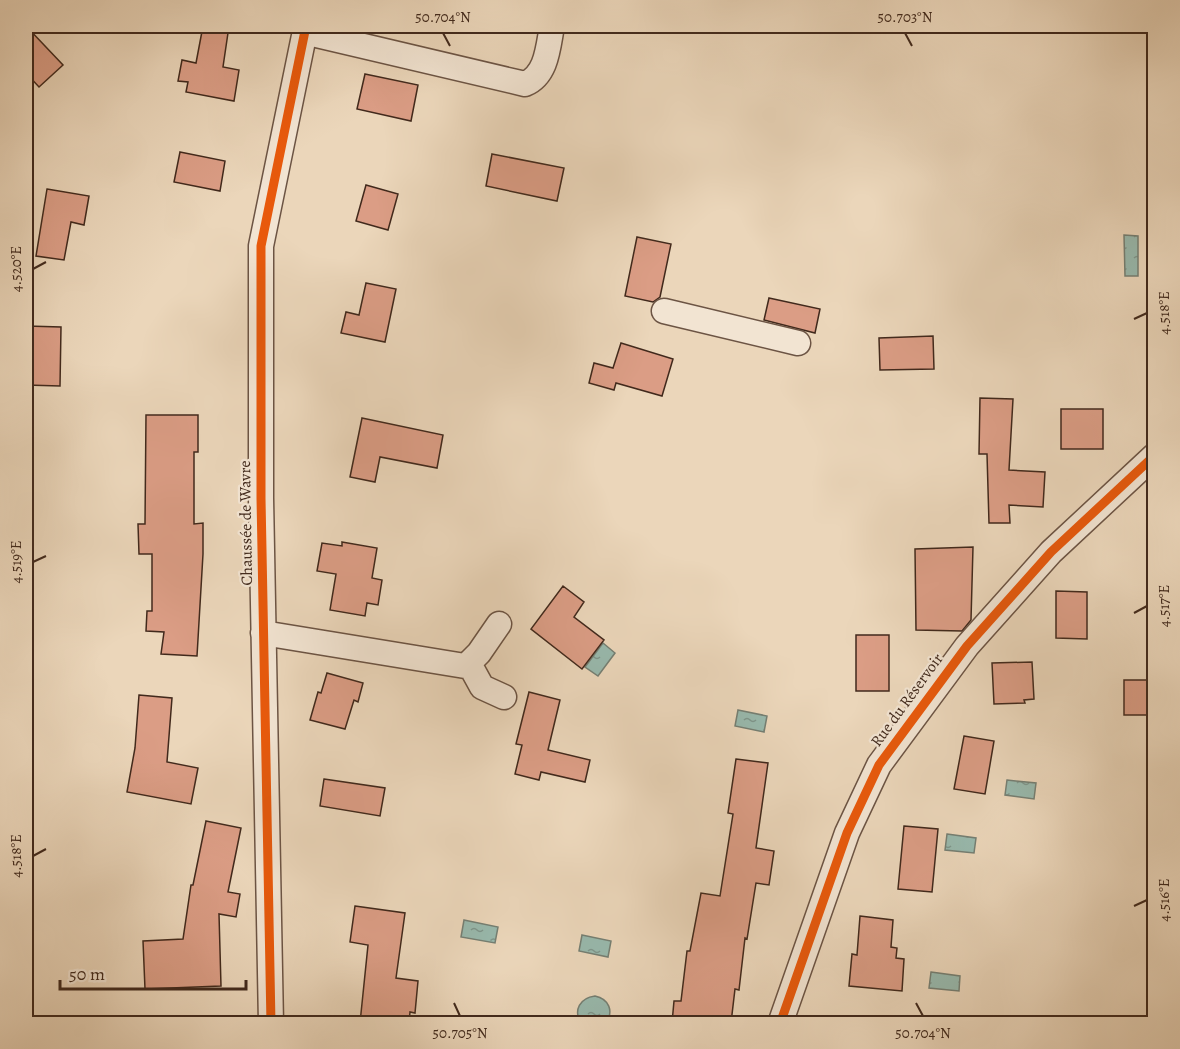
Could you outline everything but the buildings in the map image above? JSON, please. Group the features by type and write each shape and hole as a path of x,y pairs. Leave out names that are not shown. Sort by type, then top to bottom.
{"street":[{"path":"305,29 525,84 534,80 540,73 552,26"},
{"name":"Chaussée de Wavre","path":"271,1023 261,498 261,246 305,29"},
{"path":"664,311 798,343"},
{"name":"Rue du Réservoir","path":"780,1023 847,833 879,765 921,705 967,646 1051,552 1155,456"},
{"path":"466,666 480,653 499,624"},
{"path":"263,633 471,667 482,687 504,697"}],"water":[{"path":"1124,235 1138,236 1138,276 1125,276"},
{"path":"603,643 615,653 598,676 585,667"},
{"path":"738,710 767,716 764,732 735,726"},
{"path":"1007,780 1036,783 1034,799 1005,795"},
{"path":"947,834 976,838 974,853 945,850"},
{"path":"464,920 498,927 495,943 461,937"},
{"path":"582,935 611,941 608,957 579,951"},
{"path":"931,972 960,976 959,991 929,988"},
{"path":"595,996 604,1000 609,1006 610,1014 606,1023 581,1023 578,1014 579,1005 585,999"}],"cycle path":[{"path":"271,1024 261,498 261,246 306,26"},
{"path":"780,1024 847,833 879,765 967,646 1051,552 1154,456"}]}
